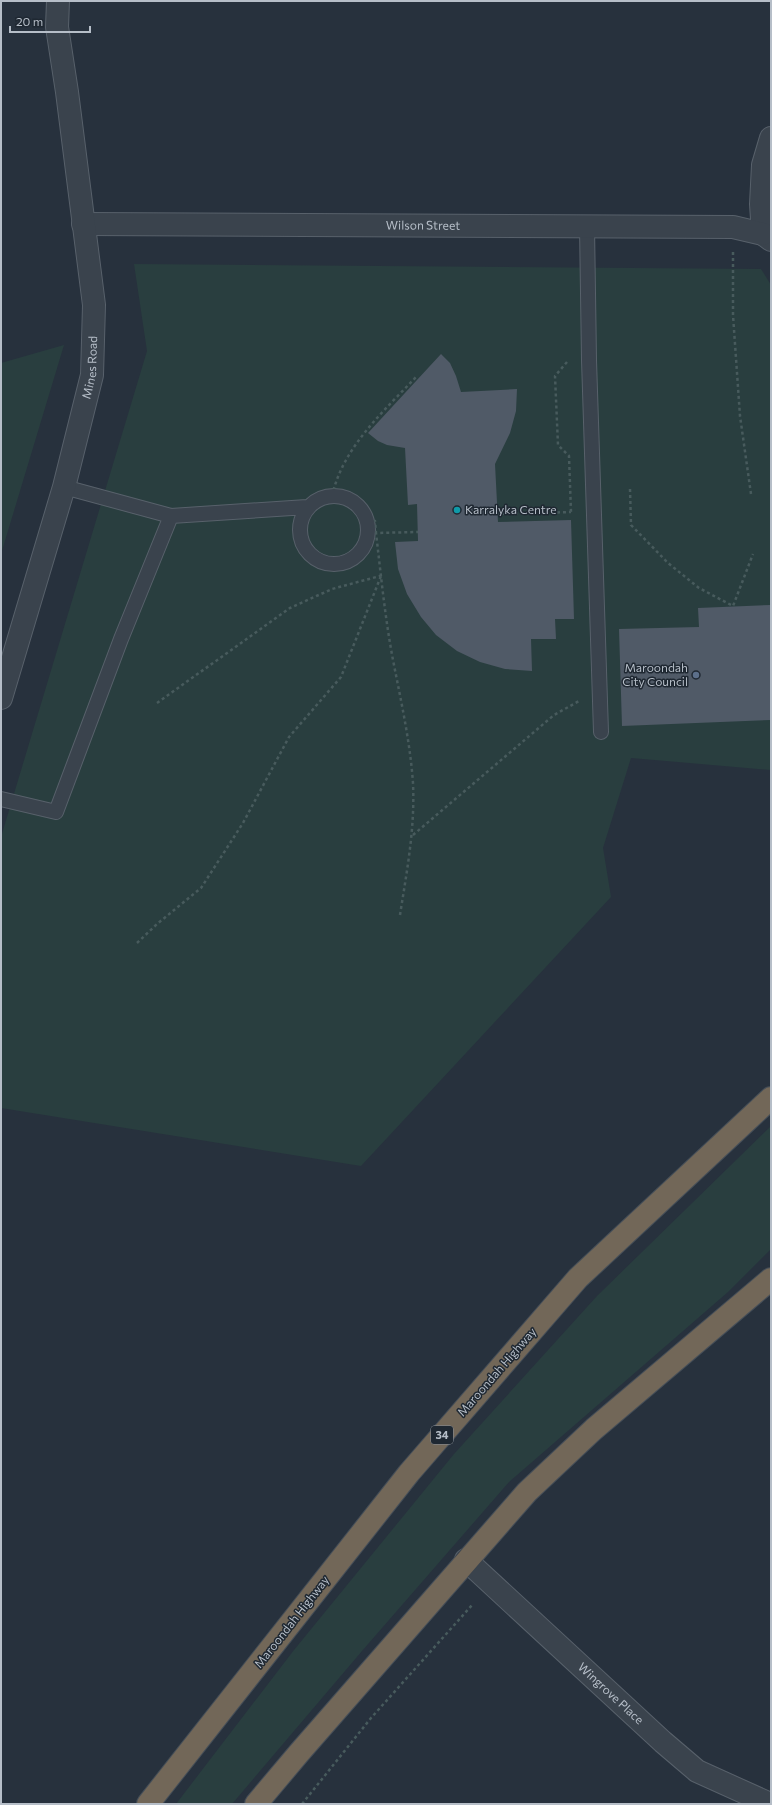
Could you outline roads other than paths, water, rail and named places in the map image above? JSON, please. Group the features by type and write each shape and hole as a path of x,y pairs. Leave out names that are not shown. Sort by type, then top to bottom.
{"highway":[{"name":"Maroondah Highway","path":"148,1804 409,1473 578,1278 771,1098"},
{"path":"256,1804 526,1492 594,1429 771,1279"}],"street":[{"name":"Mines Road","path":"44,1 56,27"},
{"name":"Mines Road","path":"1,698 64,487 92,375 94,305 67,92 56,27 58,1"},
{"path":"767,237 762,204 763,165 771,138"},
{"name":"Wilson Street","path":"83,224 733,227 767,237"},
{"name":"Wingrove Place","path":"466,1560 697,1771 770,1804"}],"lane":[{"path":"587,226 601,732"},
{"path":"64,487 171,516 307,507 316,500 332,496 348,499 358,505 364,513 367,522 368,535 365,546 357,555 348,561 337,564 325,563 314,558 306,550 301,540 299,529 307,507"},
{"path":"1,798 56,812 121,639 171,516"}],"place":[{"name":"Karralyka Centre","path":"457,510"},
{"name":"Maroondah City Council","path":"696,675"}]}
